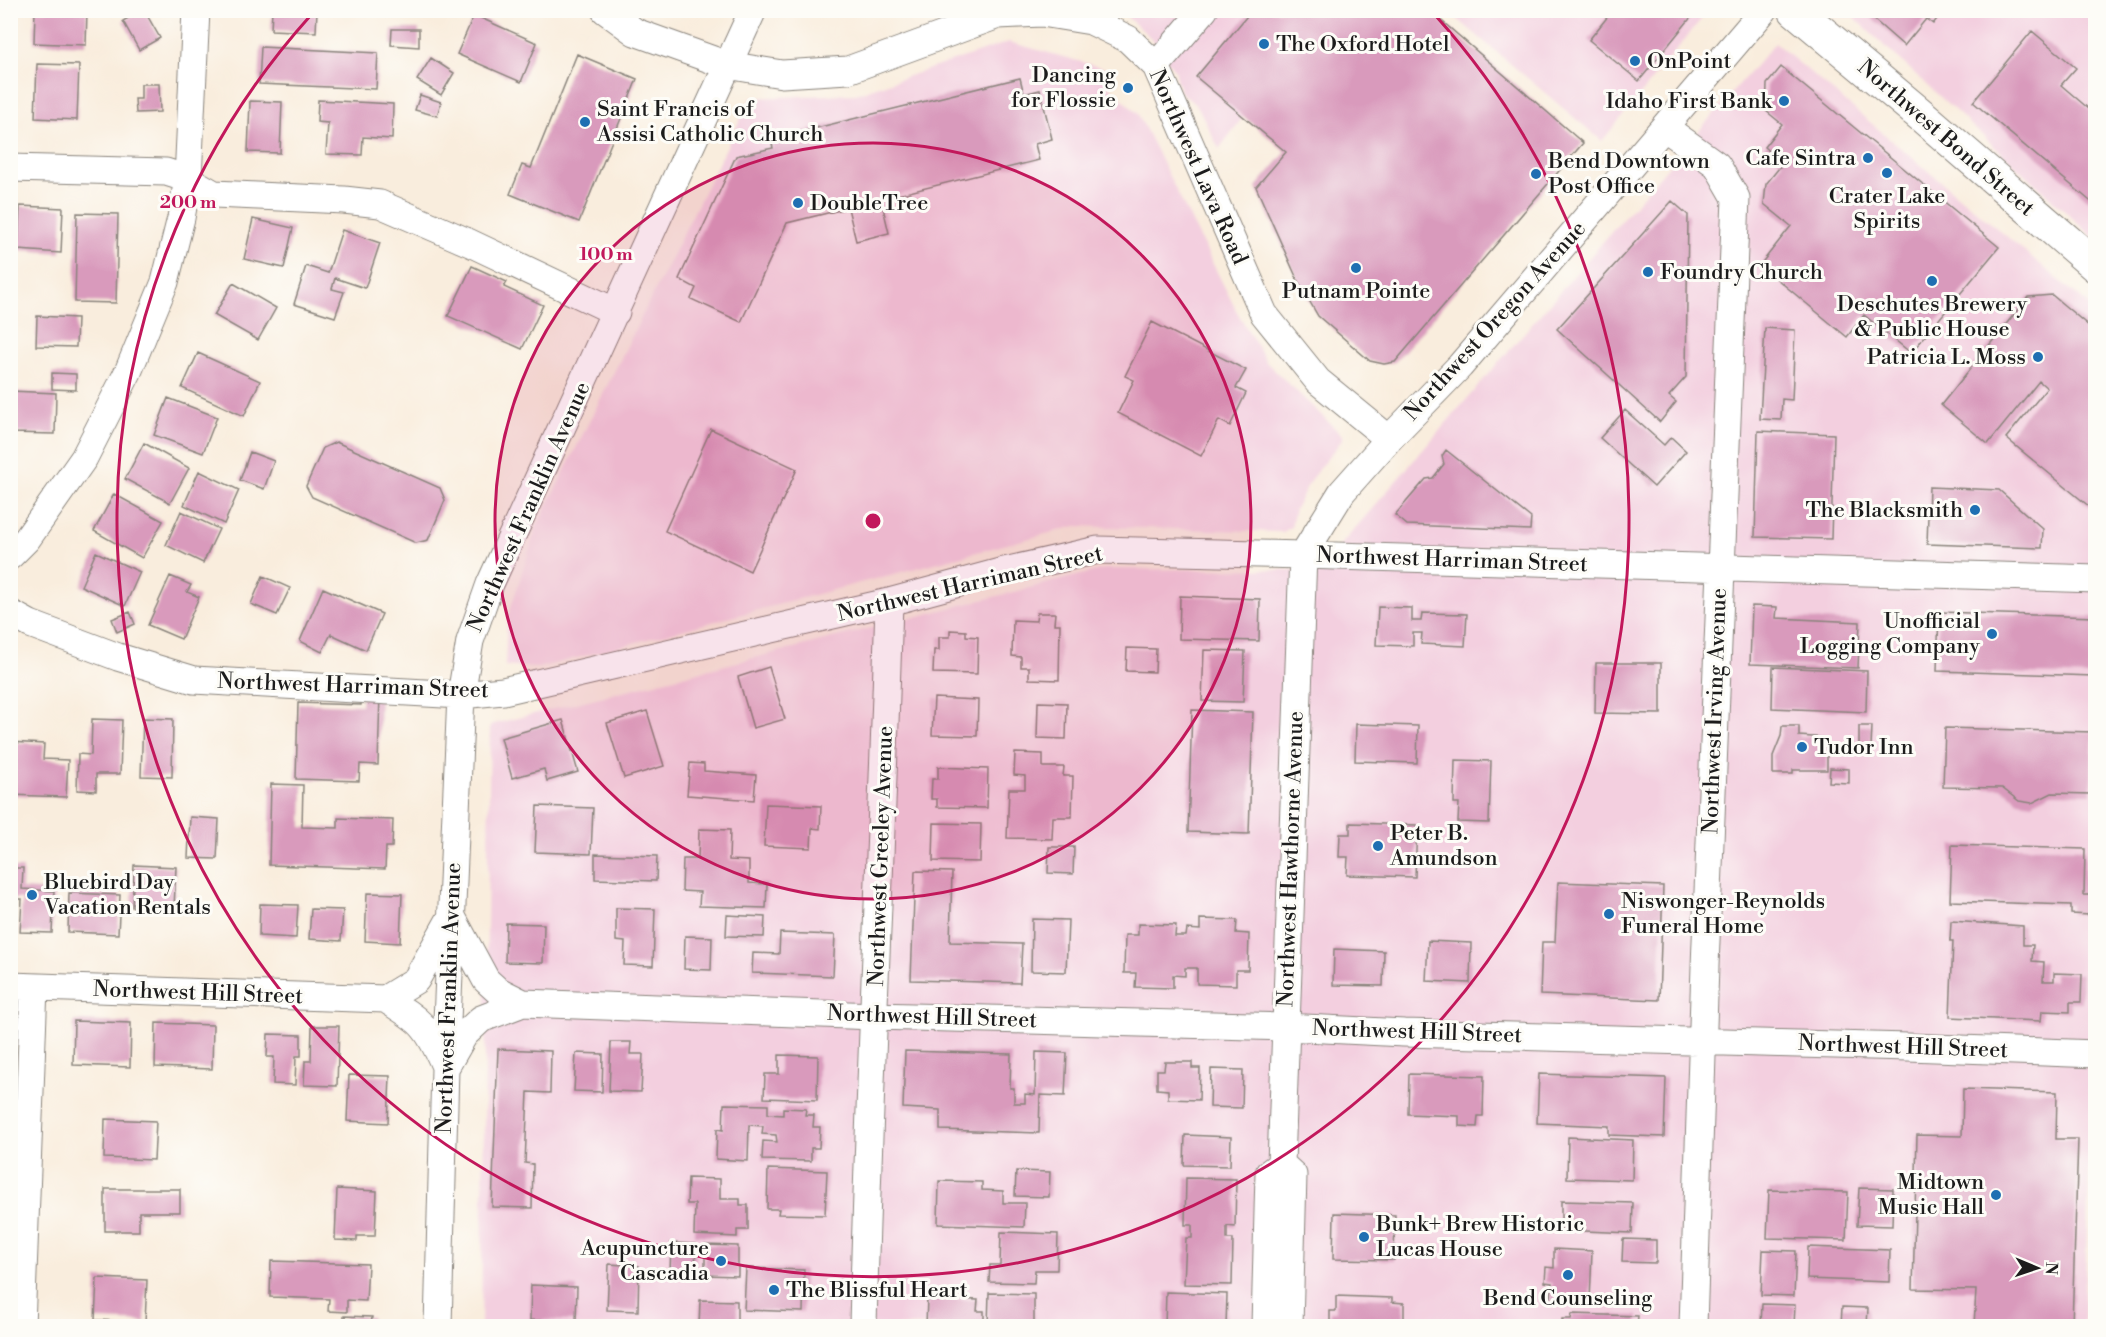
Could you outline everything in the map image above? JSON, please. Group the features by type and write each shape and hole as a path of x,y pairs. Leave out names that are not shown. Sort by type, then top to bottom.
{"main road":[{"name":"Northwest Bond Street","path":"1796,10 2096,267"}],"street":[{"path":"10,556 27,539 84,458 128,372 165,282 188,179 196,10"},
{"name":"Northwest Lava Road","path":"605,10 635,32 727,65 782,74 848,70 998,15 1042,13 1091,21 1128,39 1156,66 1264,314 1318,381 1389,439"},
{"name":"Northwest Franklin Avenue","path":"438,1326 445,1068 461,694 470,641 490,584 753,10"},
{"path":"1156,66 1204,10"},
{"name":"Northwest Oregon Avenue","path":"1304,555 1342,492 1389,439 1460,366 1764,10"},
{"name":"Northwest Irving Avenue","path":"1664,127 1717,165 1736,198 1702,1042 1693,1326"},
{"path":"10,168 166,172 188,179 214,194 344,200 380,204 470,243 616,312"},
{"name":"Northwest Harriman Street","path":"10,613 30,624 96,649 194,680 461,694 503,691 889,602 1000,572 1098,550 2096,579"},
{"name":"Northwest Hawthorne Avenue","path":"1289,1326 1293,1175 1281,1164 1304,555"},
{"name":"Northwest Greeley Avenue","path":"863,1326 889,602"},
{"path":"386,999 416,980 451,916"},
{"name":"Northwest Hill Street","path":"451,916 486,980 497,990 523,1003"},
{"path":"21,1326 22,987"},
{"name":"Northwest Hill Street","path":"22,987 386,999 415,1017 431,1035 445,1068"},
{"name":"Northwest Hill Street","path":"445,1068 464,1035 481,1019 523,1003 2096,1054"},
{"name":"Northwest Hawthorne Avenue","path":"1265,1326 1269,1173 1281,1164"}],"shaded area":[{"path":"1120,11 1333,11 1243,117 1219,149 1198,107 1181,92 1176,72 1148,35"},
{"path":"1448,11 1708,11 1602,141"},
{"path":"1821,11 2095,11 2094,238 1853,17 1834,17"},
{"path":"1009,42 1107,69 1109,86 1138,114 1236,310 1267,363 1342,435 1342,440 1311,479 1295,509 1291,527 1283,532 1076,526 538,668 505,666 507,619 538,524 751,98 856,94"},
{"path":"1775,43 2095,310 2096,1007 2083,1326 481,1326 490,725 1104,569 1319,570"}],"building":[{"path":"35,10 87,11 86,45 34,43"},
{"path":"142,10 160,38 139,50 123,21"},
{"path":"272,10 317,10 316,32 271,30"},
{"path":"1252,10 1429,10 1583,143 1395,362 1384,364 1370,361 1318,316 1298,281 1256,187 1286,152 1196,77"},
{"name":"OnPoint","path":"1613,10 1697,10 1639,81 1589,40"},
{"path":"1863,10 1944,10 1933,24 1926,19 1904,46"},
{"path":"474,15 537,43 521,82 457,54"},
{"path":"392,29 419,29 419,47 391,45"},
{"path":"2032,31 2076,68 2061,85 2096,115 2096,206 1973,102"},
{"path":"261,47 378,53 376,89 259,84"},
{"name":"Saint Francis of Assisi Catholic Church","path":"577,54 637,79 579,222 510,194 522,165 531,168"},
{"path":"431,58 454,73 441,95 417,80"},
{"path":"37,64 79,65 77,120 35,118"},
{"path":"1781,67 1999,247 1911,353 1864,315 1847,337 1760,265 1791,226 1764,204 1766,184 1783,163 1764,147 1782,124 1766,111 1767,84"},
{"name":"DoubleTree","path":"1020,78 1024,94 1040,90 1052,139 1035,144 1039,160 881,199 889,233 856,241 848,208 787,223 741,322 691,299 696,288 679,279 736,156 773,148 771,139"},
{"path":"141,84 159,84 160,112 136,113 135,99 141,99"},
{"path":"420,95 441,102 437,116 415,110"},
{"path":"318,100 393,104 392,139 363,137 362,155 326,154 328,123 317,122"},
{"path":"250,101 282,102 280,153 248,152"},
{"name":"Foundry Church","path":"1672,201 1688,215 1686,377 1669,396 1676,402 1660,422 1557,329"},
{"path":"20,206 63,208 61,253 18,250"},
{"path":"77,213 118,214 116,303 75,302"},
{"path":"253,219 293,228 284,268 244,259"},
{"path":"342,230 380,243 365,288 335,278 332,289 344,292 335,317 294,304 306,266 328,273"},
{"path":"472,266 507,282 504,287 543,305 522,349 448,316"},
{"path":"233,283 276,308 258,340 214,315"},
{"name":"Patricia L. Moss","path":"2052,295 2096,332 2096,512 2006,438 2047,388 2039,381 1988,444 1941,405 2028,297"},
{"path":"37,316 77,318 76,347 36,346"},
{"path":"1152,322 1246,370 1236,388 1246,393 1230,426 1219,420 1201,456 1118,413 1134,380 1125,376"},
{"path":"1765,328 1795,330 1792,400 1782,399 1781,420 1760,419"},
{"path":"198,353 260,381 244,416 182,388"},
{"path":"52,373 76,374 76,390 52,389"},
{"path":"10,391 56,393 55,434 10,433"},
{"path":"168,398 217,417 203,453 154,435"},
{"path":"1625,410 1664,445 1671,437 1686,451 1654,487 1600,438"},
{"path":"711,429 797,469 750,571 665,531"},
{"path":"1758,431 1834,434 1831,539 1755,537"},
{"path":"336,442 440,488 445,500 428,540 416,543 312,497 306,486 323,448"},
{"path":"144,443 189,468 170,503 125,479"},
{"path":"1446,450 1531,518 1530,530 1407,525 1395,515 1426,479 1433,478 1444,464 1442,456"},
{"path":"250,452 274,461 264,489 240,480"},
{"path":"199,471 239,490 224,524 184,505"},
{"name":"The Blacksmith","path":"1929,487 1999,490 2043,529 2042,548 1927,544"},
{"path":"114,494 163,521 142,558 94,531"},
{"path":"181,511 219,529 203,563 166,545"},
{"path":"96,552 140,572 125,606 81,586"},
{"path":"170,576 191,585 187,592 199,597 181,639 148,625"},
{"path":"263,576 290,588 277,615 251,604"},
{"path":"323,588 382,614 366,650 331,634 322,652 300,641"},
{"path":"1180,596 1260,599 1259,641 1179,639"},
{"path":"1752,606 1777,607 1776,618 1860,622 1858,668 1750,664"},
{"path":"1378,607 1412,608 1412,621 1421,621 1422,613 1467,614 1465,646 1421,644 1422,633 1413,633 1413,646 1376,645"},
{"path":"130,612 135,624 117,632 112,619"},
{"path":"1939,612 2095,617 2094,676 1937,671"},
{"path":"1037,613 1055,613 1054,624 1060,624 1059,680 1029,679 1029,667 1021,667 1021,657 1012,656 1013,620 1036,621"},
{"path":"950,630 966,631 966,636 978,637 977,674 933,673 934,650 939,650 939,637 950,637"},
{"path":"1127,648 1156,649 1155,672 1126,671"},
{"path":"1204,650 1245,651 1243,702 1202,701"},
{"path":"1596,663 1661,663 1661,714 1595,713"},
{"path":"769,667 785,719 753,728 738,677"},
{"path":"1773,667 1867,671 1866,712 1772,708"},
{"path":"362,693 380,694 378,765 360,764 359,781 296,779 298,703 361,705"},
{"path":"934,698 978,700 977,736 932,735"},
{"path":"1038,702 1067,703 1066,739 1037,738"},
{"path":"1192,710 1253,712 1249,834 1188,832"},
{"path":"647,711 664,766 624,778 607,723"},
{"path":"143,718 173,719 172,777 141,776"},
{"path":"92,719 122,720 120,774 96,774 96,791 77,790 78,754 91,755"},
{"path":"563,720 578,772 547,781 544,769 512,778 501,738"},
{"path":"1356,724 1418,726 1417,763 1355,761"},
{"name":"Tudor Inn","path":"1782,726 1799,726 1799,736 1827,738 1827,770 1793,770 1793,774 1773,774 1773,756 1781,736"},
{"path":"1859,726 1872,726 1871,748 1859,747"},
{"path":"1945,728 2093,732 2091,794 2052,793 2032,803 2019,801 2002,788 1943,787"},
{"path":"10,742 44,744 43,759 68,760 66,797 10,795"},
{"path":"1015,753 1043,754 1043,767 1064,767 1063,776 1073,776 1072,817 1053,817 1052,839 1007,838 1009,789 1025,789 1025,776 1014,775"},
{"path":"1455,760 1491,761 1489,823 1458,822 1459,803 1454,803"},
{"path":"690,763 704,764 704,771 756,775 754,800 687,795"},
{"path":"938,767 988,769 987,808 937,807 937,799 931,799 932,779 938,779"},
{"path":"1830,768 1849,769 1849,783 1829,782"},
{"path":"271,784 303,785 302,827 338,828 338,818 393,820 392,847 386,847 385,869 269,865"},
{"path":"766,804 821,806 820,829 812,828 811,848 764,846"},
{"path":"537,806 593,808 591,854 535,852"},
{"path":"190,817 219,819 217,859 188,858"},
{"path":"934,823 981,824 980,862 933,861"},
{"name":"Peter B. Amundson","path":"1350,823 1417,825 1415,877 1347,875 1348,857 1339,857 1340,834 1350,834"},
{"path":"699,829 730,830 729,860 749,861 749,883 767,884 766,908 699,906 700,892 682,891 683,859 698,859"},
{"path":"1952,845 2085,849 2084,895 2091,895 2090,915 2071,914 2071,905 1950,901"},
{"path":"1049,847 1074,847 1073,874 1048,873"},
{"path":"595,854 657,856 656,881 595,879"},
{"path":"134,865 176,867 174,908 132,907"},
{"name":"Bluebird Day Vacation Rentals","path":"10,868 23,868 22,889 54,891 52,933 20,932 22,899 10,899"},
{"path":"915,871 952,872 950,942 1022,944 1020,983 911,980"},
{"name":"Niswonger-Reynolds Funeral Home","path":"1558,882 1663,886 1659,1000 1540,995 1542,942 1555,942"},
{"path":"69,893 120,895 118,934 68,932"},
{"path":"367,893 402,894 400,943 365,941"},
{"path":"260,904 298,905 296,938 259,936"},
{"path":"616,908 655,909 653,966 624,965 625,942 616,941"},
{"path":"311,909 343,910 341,941 309,939"},
{"path":"727,915 765,917 764,937 726,936"},
{"path":"1032,919 1068,920 1066,972 1031,971"},
{"path":"1200,919 1237,920 1236,933 1249,934 1248,970 1236,970 1236,985 1197,984 1197,968 1185,968 1185,976 1173,975 1173,988 1135,987 1136,973 1124,973 1125,935 1138,935 1138,924 1176,925 1175,936 1186,936 1187,929 1200,930"},
{"path":"1951,921 2023,926 2023,945 2033,945 2032,961 2044,962 2043,981 2054,981 2054,973 2082,974 2081,1002 2070,1002 2070,1012 2042,1011 2041,1021 1950,1017 1953,941 1950,941"},
{"path":"506,923 544,924 543,963 505,962"},
{"path":"780,933 835,935 833,976 752,973 753,953 779,954"},
{"path":"685,936 712,937 711,970 684,969"},
{"path":"1428,941 1471,943 1470,983 1426,981"},
{"path":"1334,949 1384,951 1383,986 1333,985"},
{"path":"74,1021 131,1023 130,1067 73,1065"},
{"path":"156,1023 213,1025 212,1069 155,1067"},
{"path":"312,1026 339,1026 337,1086 304,1085 305,1061 311,1061"},
{"path":"268,1034 301,1035 301,1056 296,1056 295,1085 273,1084 274,1057 267,1057"},
{"path":"611,1042 631,1042 630,1054 643,1054 641,1092 609,1091"},
{"path":"498,1049 551,1051 550,1093 528,1092 525,1163 533,1164 532,1208 492,1207"},
{"path":"905,1051 1011,1054 1010,1088 1014,1088 1014,1103 1025,1103 1025,1094 1035,1095 1036,1052 1067,1053 1065,1096 1040,1095 1039,1133 940,1130 940,1110 903,1108"},
{"path":"576,1053 603,1054 602,1092 574,1091"},
{"path":"779,1055 818,1056 817,1100 764,1098 765,1074 779,1074"},
{"path":"1165,1062 1192,1062 1192,1068 1200,1068 1199,1100 1168,1099 1168,1090 1157,1089 1157,1070 1164,1070"},
{"path":"1211,1069 1243,1070 1242,1108 1210,1107"},
{"path":"1409,1074 1484,1076 1483,1116 1478,1116 1477,1127 1459,1126 1459,1116 1408,1114"},
{"path":"1539,1074 1666,1078 1664,1137 1609,1135 1609,1126 1537,1123"},
{"path":"349,1075 390,1076 388,1123 347,1121"},
{"path":"1963,1089 2057,1092 2056,1139 2078,1139 2072,1326 1974,1326 1976,1290 1913,1289 1917,1135 1962,1136"},
{"path":"724,1104 768,1105 768,1114 783,1115 783,1108 806,1109 805,1115 814,1115 813,1127 820,1127 819,1148 811,1148 811,1161 762,1160 763,1141 777,1142 776,1135 762,1134 763,1126 749,1125 748,1161 716,1159 717,1129 723,1130"},
{"path":"105,1119 156,1121 154,1160 104,1158"},
{"path":"1185,1135 1231,1137 1230,1166 1184,1165"},
{"path":"1568,1137 1633,1140 1632,1180 1567,1178"},
{"path":"768,1169 827,1171 825,1215 778,1214 779,1209 767,1209"},
{"path":"1016,1171 1050,1172 1049,1197 1015,1196"},
{"path":"688,1178 720,1179 720,1199 740,1199 740,1205 748,1205 748,1230 737,1230 737,1237 694,1235 695,1204 687,1204"},
{"path":"1186,1178 1236,1179 1235,1227 1227,1226 1227,1239 1233,1239 1232,1285 1184,1284 1186,1238 1192,1238 1192,1225 1185,1225"},
{"path":"939,1181 982,1182 982,1190 1003,1191 1003,1203 1025,1203 1024,1227 938,1224"},
{"path":"1859,1188 1893,1189 1892,1226 1857,1225"},
{"path":"105,1189 180,1189 180,1212 139,1212 139,1231 105,1231"},
{"path":"337,1189 377,1191 375,1236 357,1236 357,1241 335,1240"},
{"path":"1769,1190 1848,1192 1846,1240 1767,1238"},
{"path":"1561,1201 1633,1203 1632,1233 1561,1230"},
{"name":"Bunk+ Brew Historic Lucas House","path":"1334,1213 1395,1215 1394,1260 1333,1259"},
{"path":"1001,1232 1058,1234 1057,1270 1035,1270 1034,1283 989,1282 990,1265 1000,1265"},
{"path":"1623,1239 1656,1240 1656,1263 1622,1262"},
{"path":"671,1243 696,1244 695,1274 670,1273"},
{"name":"Acupuncture Cascadia","path":"705,1245 738,1246 738,1276 705,1275"},
{"path":"1808,1247 1890,1250 1889,1282 1807,1279"},
{"name":"Bend Counseling","path":"1554,1249 1592,1251 1590,1302 1551,1300 1552,1283 1545,1282 1546,1267 1554,1268"},
{"path":"1763,1250 1796,1251 1794,1296 1761,1295"},
{"path":"271,1261 368,1264 366,1301 347,1300 347,1312 328,1311 329,1299 270,1297"},
{"path":"609,1264 639,1266 638,1311 607,1310"},
{"name":"The Blissful Heart","path":"746,1268 804,1270 803,1312 744,1310"},
{"path":"97,1278 147,1280 145,1322 95,1320"},
{"path":"531,1285 577,1287 576,1321 530,1320"},
{"path":"1166,1292 1227,1294 1226,1326 1165,1326"},
{"path":"989,1293 1034,1294 1034,1326 988,1326"},
{"path":"1336,1296 1392,1298 1392,1302 1404,1303 1404,1320 1392,1320 1392,1326 1336,1326 1336,1323 1330,1323 1330,1311 1336,1311"},
{"path":"927,1298 978,1300 977,1311 984,1311 984,1326 926,1326"},
{"path":"700,1300 737,1301 737,1326 699,1326"},
{"path":"1762,1304 1795,1305 1794,1326 1761,1326"},
{"path":"1842,1307 1868,1308 1867,1326 1841,1326"},
{"path":"1572,1314 1638,1316 1637,1326 1562,1326 1562,1319 1571,1319"},
{"path":"344,1316 372,1317 371,1326 344,1326"}],"place":[{"name":"The Oxford Hotel","path":"1264,44"},
{"name":"OnPoint","path":"1635,61"},
{"name":"Dancing for Flossie","path":"1128,88"},
{"name":"Idaho First Bank","path":"1784,101"},
{"name":"Saint Francis of Assisi Catholic Church","path":"585,122"},
{"name":"Cafe Sintra","path":"1868,158"},
{"name":"Crater Lake Spirits","path":"1887,173"},
{"name":"Bend Downtown Post Office","path":"1536,174"},
{"name":"DoubleTree","path":"798,203"},
{"name":"Putnam Pointe","path":"1356,268"},
{"name":"Foundry Church","path":"1648,272"},
{"name":"Deschutes Brewery & Public House","path":"1932,281"},
{"name":"Patricia L. Moss","path":"2038,357"},
{"name":"The Blacksmith","path":"1975,510"},
{"name":"Unofficial Logging Company","path":"1992,634"},
{"name":"Tudor Inn","path":"1802,747"},
{"name":"Peter B. Amundson","path":"1378,846"},
{"name":"Bluebird Day Vacation Rentals","path":"32,895"},
{"name":"Niswonger-Reynolds Funeral Home","path":"1609,914"},
{"name":"Midtown Music Hall","path":"1996,1195"},
{"name":"Bunk+ Brew Historic Lucas House","path":"1364,1237"},
{"name":"Acupuncture Cascadia","path":"721,1261"},
{"name":"Bend Counseling","path":"1568,1275"},
{"name":"The Blissful Heart","path":"774,1290"}]}
